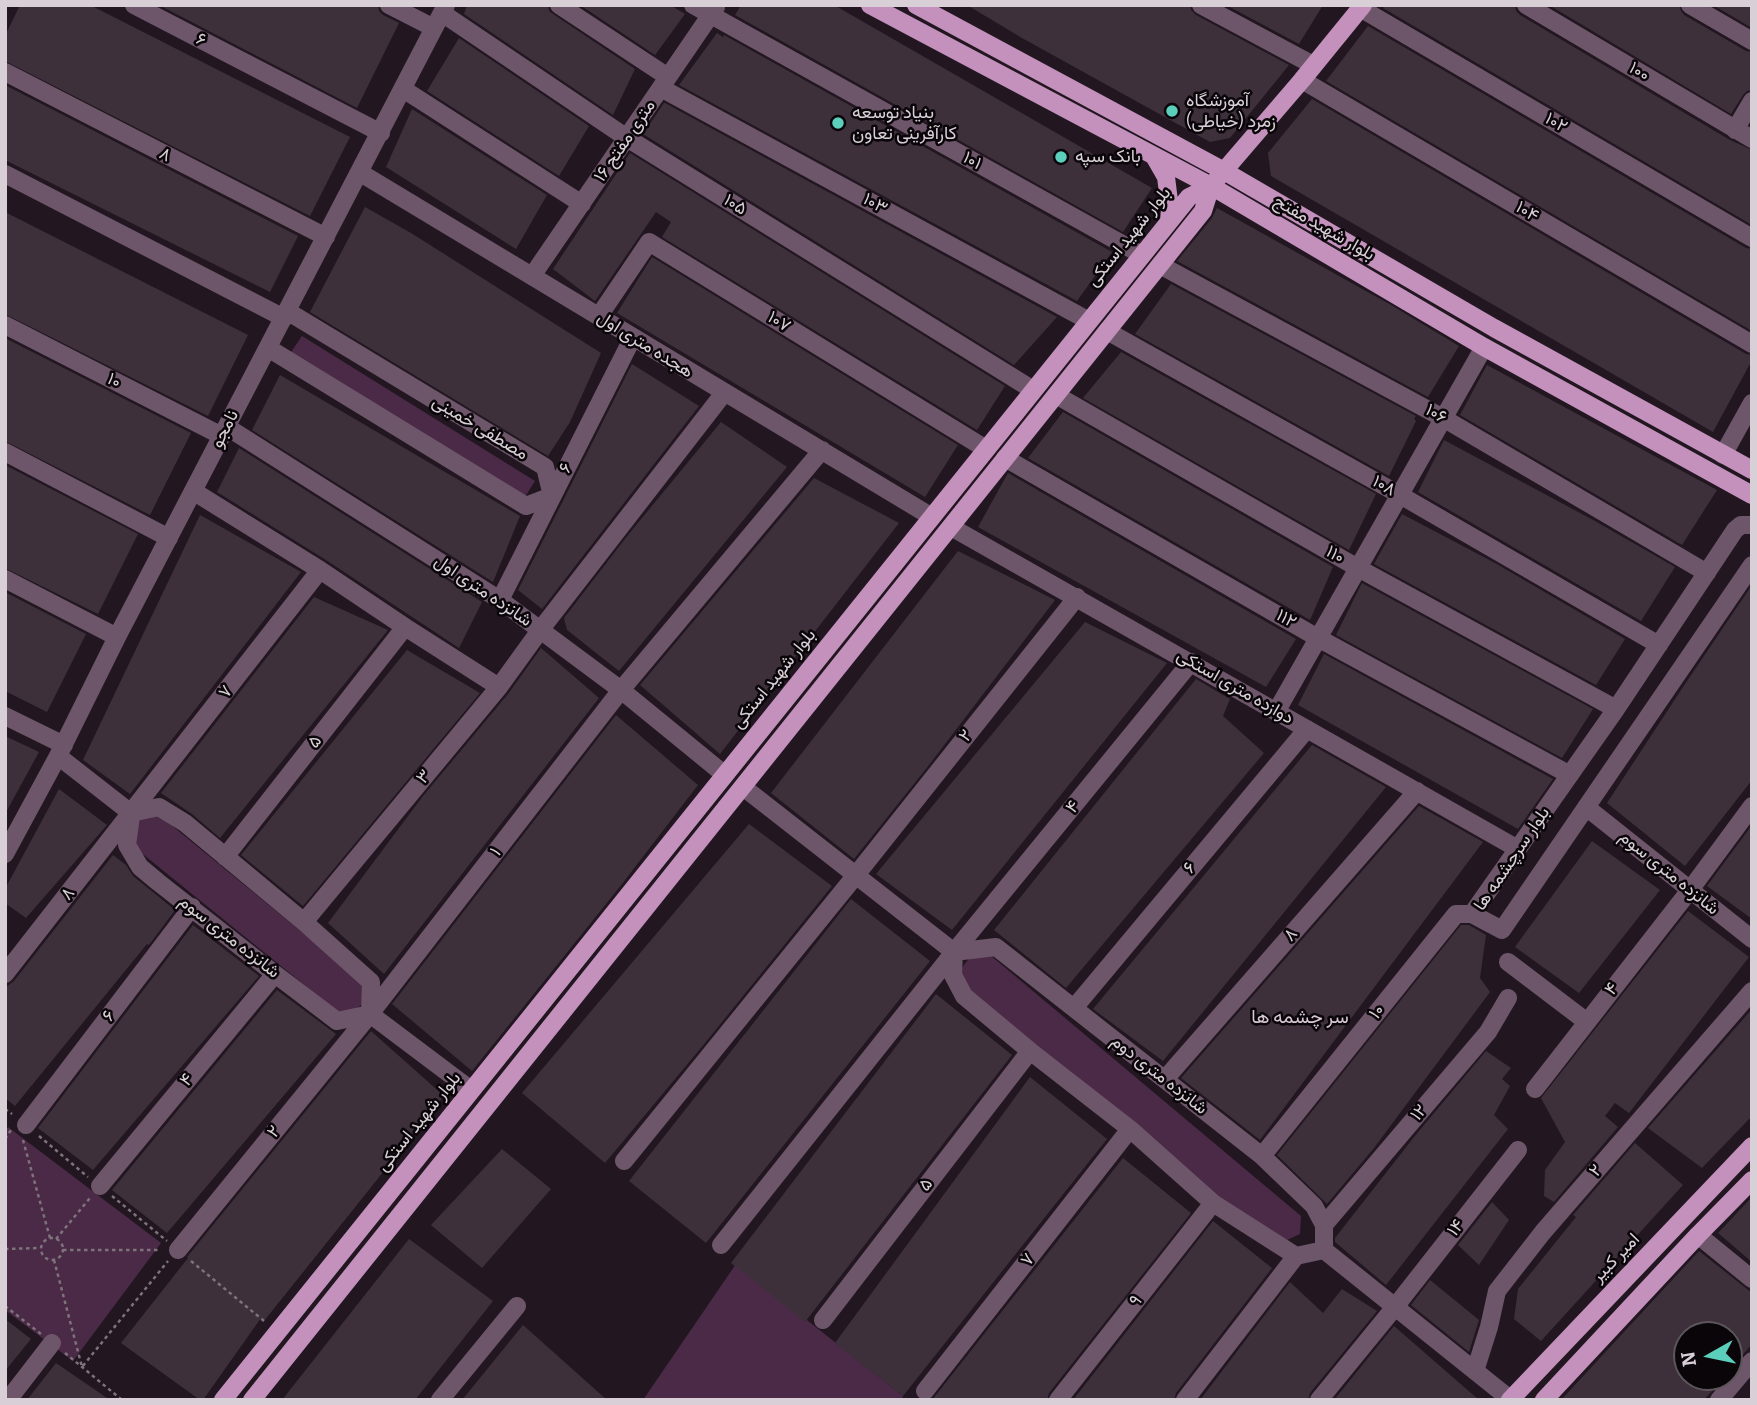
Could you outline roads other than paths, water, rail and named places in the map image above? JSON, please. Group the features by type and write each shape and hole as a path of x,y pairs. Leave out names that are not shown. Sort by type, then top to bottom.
{"main road":[{"name":"بلوار شهید مفتح","path":"870,5 1211,186 1484,346 1752,495"},
{"name":"بلوار شهید مفتح","path":"916,5 1224,171 1494,328 1752,470"},
{"path":"253,1400 1203,211 1211,186 1362,7"},
{"path":"1154,156 1166,177 1169,221"},
{"name":"بلوار شهید استکی","path":"223,1400 1169,221 1189,197 1211,186"},
{"path":"1572,396 1581,376"},
{"path":"647,872 664,886"},
{"name":"امیر کبیر","path":"1510,1400 1752,1146"},
{"path":"1544,1400 1752,1180"}],"street":[{"name":"۶","path":"134,5 381,133"},
{"path":"389,5 441,15"},
{"name":"۱۰۳","path":"559,5 665,82 1089,321"},
{"name":"۱۰۱","path":"693,5 714,10 1142,255"},
{"name":"۱۰۴","path":"1200,5 1752,344"},
{"name":"۱۰۰","path":"1526,5 1752,139"},
{"path":"1690,5 1752,41"},
{"name":"۱۰۲","path":"1362,7 1752,238"},
{"name":"۱۶ متری مفتح","path":"533,276 714,10"},
{"name":"نامجو","path":"5,854 441,15"},
{"name":"۱۰۵","path":"441,15 627,138 1033,390"},
{"name":"۸","path":"5,72 326,237"},
{"path":"403,89 582,204"},
{"path":"1735,130 1752,101"},
{"name":"هجده متری اول","path":"359,172 932,517"},
{"name":"مصطفی خمینی","path":"5,174 285,315 545,467 552,496"},
{"name":"۱۰۷","path":"599,316 649,242 986,449"},
{"name":"۱۰۶","path":"1160,265 1443,418 1707,573"},
{"name":"۱۰","path":"5,325 224,431"},
{"name":"۱۰۸","path":"1107,331 1400,495 1659,645"},
{"name":"۶","path":"500,600 634,337"},
{"path":"1276,712 1484,346"},
{"path":"268,348 526,506 552,496"},
{"path":"541,629 724,393"},
{"name":"۱۱۰","path":"1056,395 1358,568 1616,709"},
{"path":"1724,455 1752,403"},
{"name":"شانزده متری اول","path":"224,431 500,600 621,690 725,775"},
{"path":"621,690 822,450"},
{"path":"5,452 169,538"},
{"name":"۱۱۲","path":"1005,458 1318,638 1570,775"},
{"path":"193,491 499,687"},
{"name":"بلوار سرچشمه ها","path":"1752,525 1741,525 1735,530 1616,709 1472,914 1502,930 1752,565"},
{"name":"دوازده متری استکی","path":"951,527 1518,849"},
{"name":"۷","path":"131,813 320,570"},
{"path":"5,579 117,638"},
{"name":"۲","path":"856,875 1077,597"},
{"name":"۵","path":"225,857 405,627"},
{"name":"۳","path":"304,922 499,687 541,629"},
{"name":"۴","path":"954,952 1191,662"},
{"name":"۱","path":"370,1014 621,690"},
{"path":"5,716 61,750 131,813 159,807 185,823 371,982 370,1014 471,1090"},
{"name":"۶","path":"1074,1008 1307,729"},
{"path":"743,786 954,952"},
{"name":"۸","path":"1165,1079 1417,791"},
{"path":"1690,890 1752,806"},
{"name":"شانزده متری سوم","path":"1586,807 1752,939"},
{"name":"۸","path":"5,974 131,813"},
{"name":"شانزده متری سوم","path":"131,813 127,845 140,867 337,1021 370,1014"},
{"path":"624,1161 856,875"},
{"name":"۴","path":"1535,1089 1690,890"},
{"name":"۶","path":"22,1122 191,907"},
{"name":"۱۰","path":"1262,1156 1456,914 1472,914"},
{"name":"شانزده متری دوم","path":"954,952 996,947 1262,1156 1314,1206 1324,1225"},
{"path":"954,952 953,975 964,996 1130,1129 1213,1203 1296,1256"},
{"path":"721,1245 954,952"},
{"path":"1508,962 1587,1022"},
{"name":"۴","path":"100,1186 275,974"},
{"name":"۲","path":"1475,1371 1497,1290 1543,1232 1752,991"},
{"name":"۱۲","path":"1324,1225 1488,1032 1508,998"},
{"name":"۲","path":"178,1250 370,1014"},
{"name":"۵","path":"823,1320 1030,1051"},
{"name":"۷","path":"925,1391 1130,1129"},
{"name":"۱۴","path":"1319,1400 1518,1150"},
{"name":"۹","path":"1058,1400 1213,1203"},
{"path":"1324,1225 1324,1250"},
{"path":"1698,1235 1752,1279"},
{"path":"1324,1250 1510,1400"},
{"path":"1185,1400 1296,1256 1324,1250"},
{"path":"440,1400 517,1306"},
{"path":"8,1400 52,1343"},
{"path":"1719,1400 1752,1361"}],"place":[{"name":"آموزشگاه زمرد (خیاطی)","path":"1172,111"},
{"name":"بنیاد توسعه کارآفرینی تعاون","path":"838,123"},
{"name":"بانک سپه","path":"1061,157"}],"district":[{"name":"سر چشمه ها","path":"1300,1018"}]}
